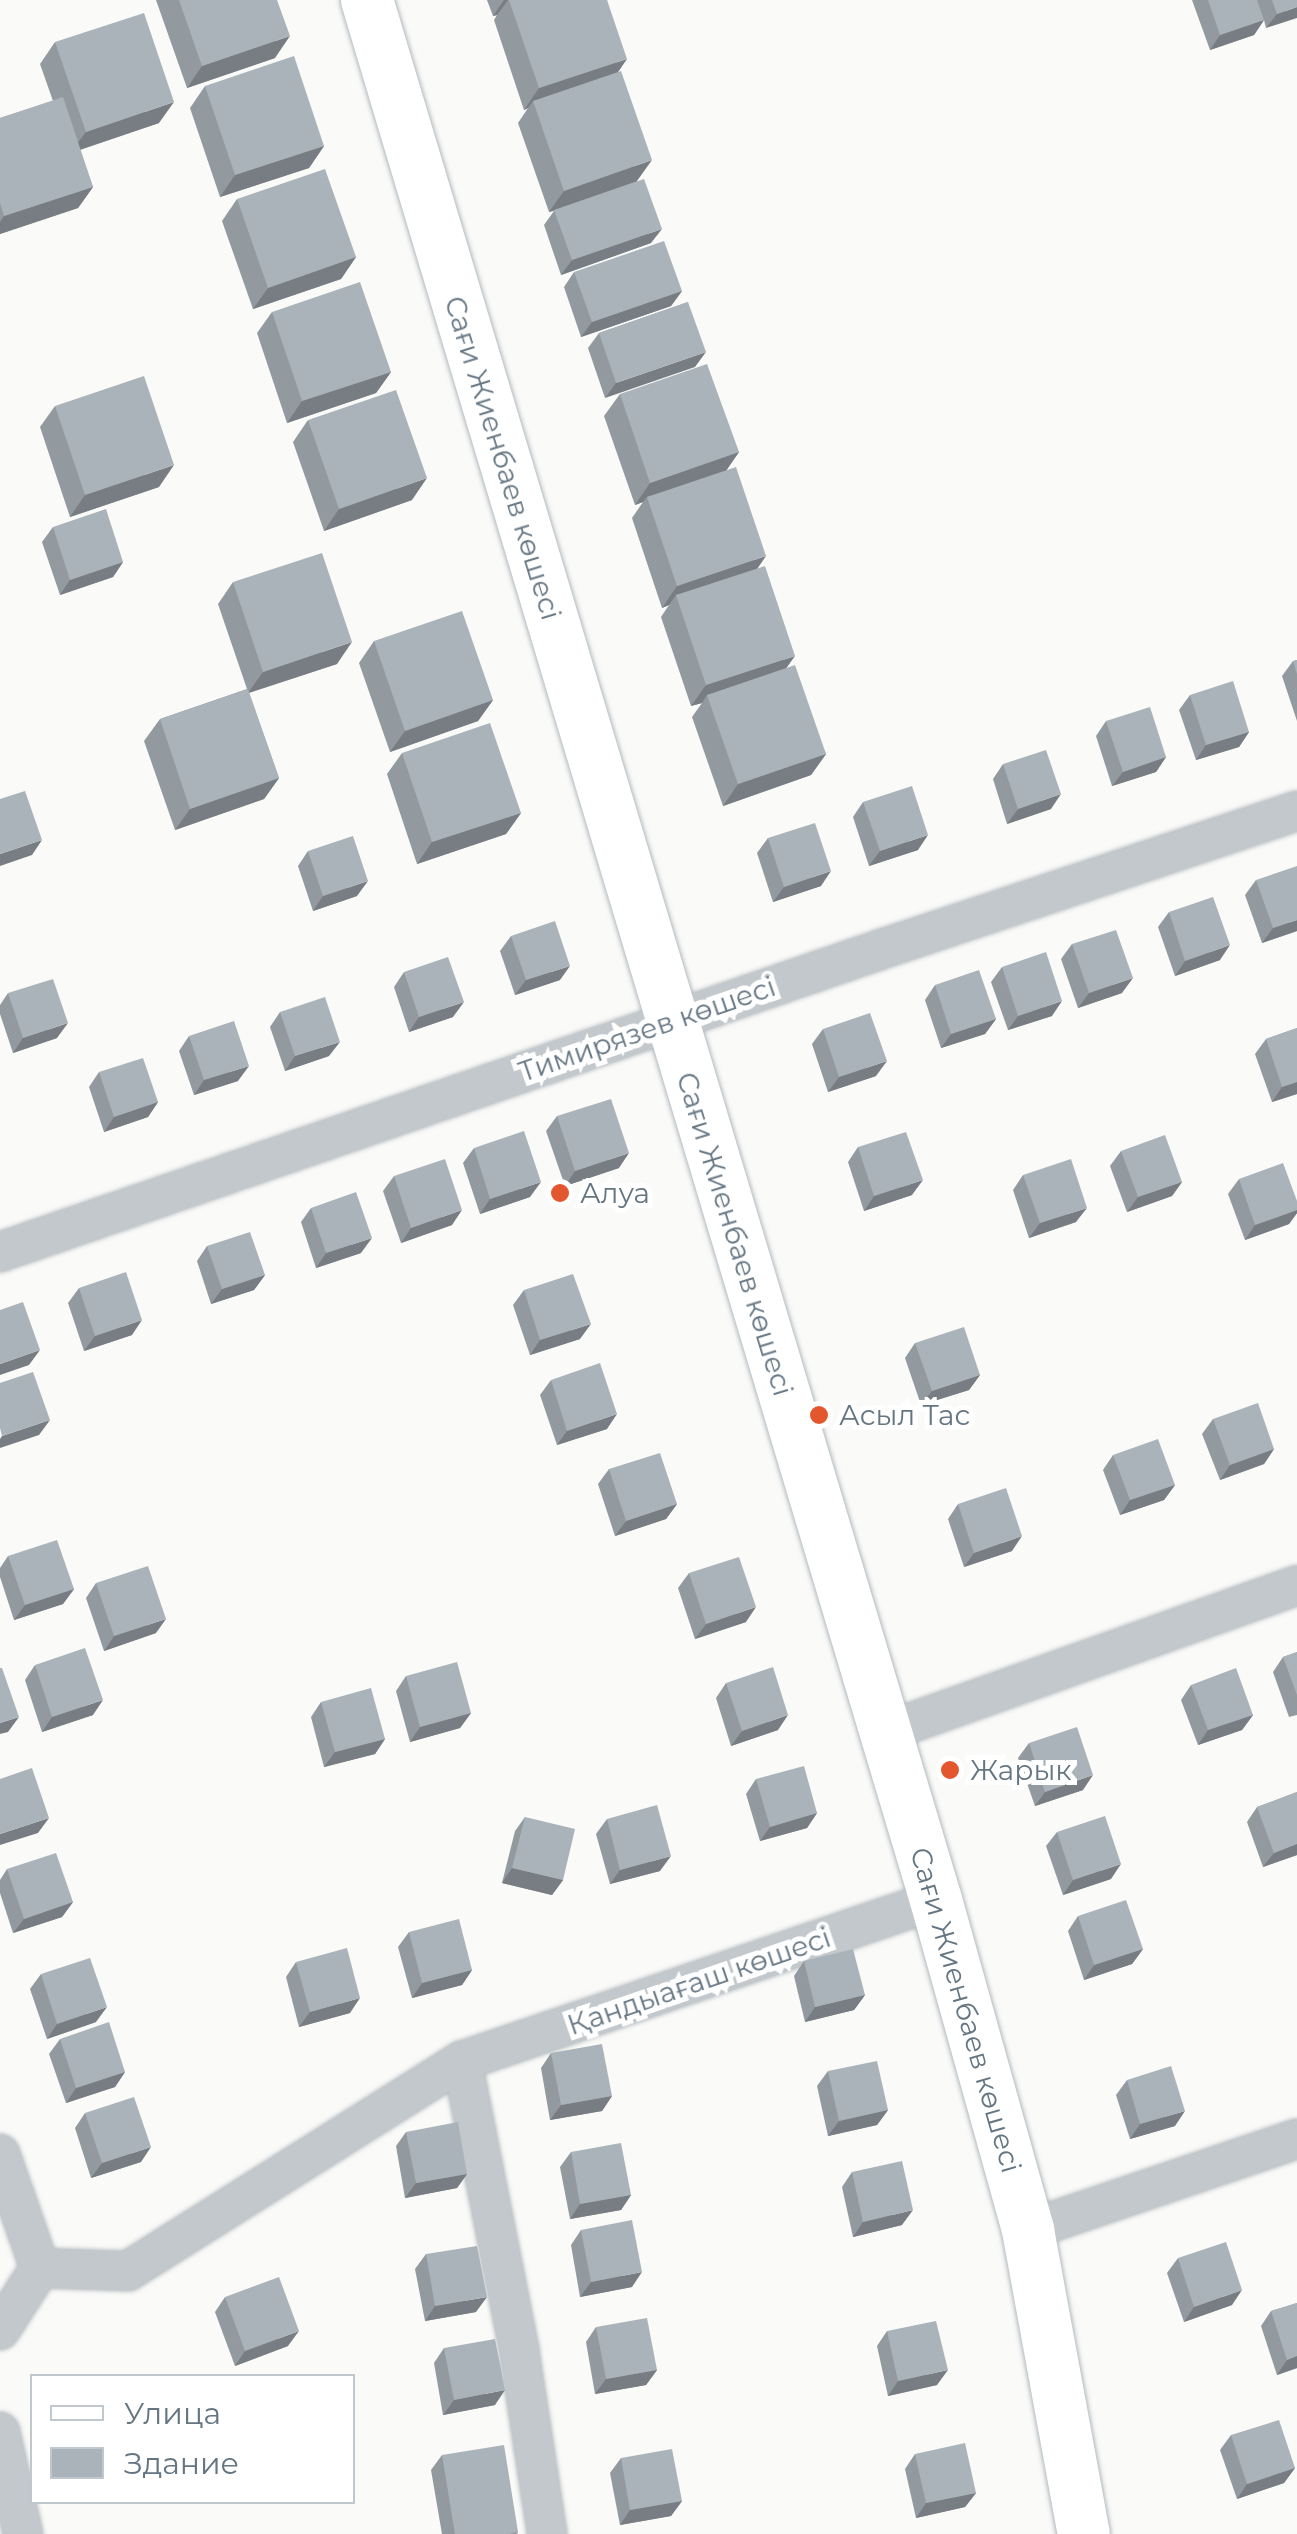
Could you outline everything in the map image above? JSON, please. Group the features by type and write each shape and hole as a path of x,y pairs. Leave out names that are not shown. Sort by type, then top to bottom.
{"main road":[{"name":"Сағи Жиенбаев көшесі","path":"368,0 670,1021 936,1900 1028,2230 1084,2534"}],"street":[{"name":"Тимирязев көшесі","path":"0,1252 670,1021 1297,811"},
{"path":"885,1732 1297,1585"},
{"name":"Қандыағаш көшесі","path":"40,2268 128,2272 462,2061 936,1900"},
{"path":"462,2061 519,2350 547,2534"},
{"path":"1028,2230 1297,2139"},
{"path":"0,2154 40,2268 0,2330"},
{"path":"0,2432 23,2534"}],"building":[{"path":"179,0 277,0 290,36 202,66"},
{"path":"509,0 607,0 627,59 539,88"},
{"path":"1208,0 1257,0 1264,20 1220,35"},
{"path":"1272,0 1297,0 1297,7 1277,14"},
{"path":"144,13 174,102 86,132 55,42"},
{"path":"294,56 324,146 235,175 205,86"},
{"path":"621,71 652,160 564,191 533,101"},
{"path":"63,97 93,187 4,216 0,203 0,118"},
{"path":"325,169 356,257 268,288 237,199"},
{"path":"644,179 662,229 572,260 554,210"},
{"path":"664,241 682,291 592,322 574,272"},
{"path":"360,282 391,372 302,401 272,312"},
{"path":"688,302 706,352 616,383 599,333"},
{"path":"707,364 739,452 650,483 620,394"},
{"path":"144,376 174,465 85,495 55,406"},
{"path":"396,390 427,478 339,509 308,420"},
{"path":"736,467 766,556 677,586 647,497"},
{"path":"106,509 123,562 70,580 53,527"},
{"path":"322,553 352,642 263,672 233,582"},
{"path":"765,566 795,656 706,685 676,595"},
{"path":"462,611 493,700 405,731 374,641"},
{"path":"795,665 826,754 738,784 707,695"},
{"path":"1233,681 1249,732 1206,745 1190,695"},
{"path":"248,689 279,778 190,809 160,719"},
{"path":"1150,707 1166,757 1123,772 1106,721"},
{"path":"490,723 521,813 432,842 402,753"},
{"path":"1046,750 1061,794 1018,809 1003,764"},
{"path":"912,786 928,835 880,851 863,802"},
{"path":"25,791 42,840 0,854 0,799"},
{"path":"815,823 831,871 784,887 768,838"},
{"path":"353,836 368,881 323,896 308,851"},
{"path":"1297,866 1297,920 1273,928 1256,880"},
{"path":"1213,897 1230,945 1185,961 1169,912"},
{"path":"555,921 570,966 526,980 511,936"},
{"path":"1116,930 1133,978 1089,993 1072,944"},
{"path":"1046,952 1062,1001 1018,1016 1002,967"},
{"path":"448,957 464,1002 419,1017 404,972"},
{"path":"979,970 996,1019 951,1034 935,985"},
{"path":"53,979 68,1023 23,1038 8,993"},
{"path":"325,997 340,1042 295,1056 280,1012"},
{"path":"870,1013 887,1061 839,1077 823,1029"},
{"path":"234,1021 249,1066 204,1080 189,1036"},
{"path":"1297,1028 1297,1082 1282,1087 1266,1039"},
{"path":"143,1058 158,1102 114,1117 99,1072"},
{"path":"611,1099 629,1153 575,1171 557,1116"},
{"path":"524,1131 541,1182 490,1199 474,1148"},
{"path":"906,1132 923,1180 874,1196 858,1147"},
{"path":"1165,1135 1182,1182 1138,1197 1121,1151"},
{"path":"445,1159 462,1210 411,1228 394,1176"},
{"path":"1071,1159 1087,1208 1040,1223 1023,1175"},
{"path":"1283,1163 1297,1210 1255,1225 1239,1179"},
{"path":"356,1192 372,1238 326,1253 311,1208"},
{"path":"250,1232 265,1275 222,1289 207,1246"},
{"path":"126,1272 142,1320 95,1336 79,1288"},
{"path":"573,1274 591,1324 540,1340 524,1290"},
{"path":"23,1302 40,1350 0,1364 0,1310"},
{"path":"964,1327 980,1375 932,1391 915,1343"},
{"path":"600,1363 617,1414 567,1431 551,1380"},
{"path":"33,1372 50,1420 2,1436 0,1383"},
{"path":"1258,1403 1274,1449 1230,1465 1213,1419"},
{"path":"1158,1439 1175,1485 1130,1500 1113,1455"},
{"path":"660,1453 677,1504 626,1521 609,1469"},
{"path":"1006,1488 1022,1536 974,1553 958,1504"},
{"path":"57,1540 74,1589 25,1605 8,1556"},
{"path":"739,1557 756,1607 706,1624 689,1573"},
{"path":"148,1566 166,1619 114,1636 96,1583"},
{"path":"85,1648 103,1700 52,1717 35,1665"},
{"path":"1297,1652 1297,1695 1283,1657"},
{"path":"457,1662 471,1713 420,1727 406,1676"},
{"path":"773,1667 788,1715 742,1731 726,1683"},
{"path":"0,1668 19,1717 0,1723"},
{"path":"1236,1668 1253,1715 1208,1730 1191,1685"},
{"path":"371,1688 385,1739 335,1752 321,1702"},
{"path":"1077,1727 1093,1775 1045,1792 1029,1743"},
{"path":"804,1766 817,1813 770,1827 756,1779"},
{"path":"32,1768 49,1818 0,1834 0,1779"},
{"path":"1297,1792 1297,1844 1274,1853 1257,1807"},
{"path":"657,1805 671,1856 620,1870 607,1819"},
{"path":"1105,1816 1121,1864 1073,1880 1057,1832"},
{"path":"525,1817 575,1829 563,1880 512,1868"},
{"path":"56,1853 73,1902 24,1919 7,1869"},
{"path":"1126,1900 1143,1949 1094,1965 1078,1916"},
{"path":"459,1919 472,1970 422,1983 409,1932"},
{"path":"347,1948 360,1998 310,2012 296,1962"},
{"path":"853,1949 865,1995 815,2007 804,1961"},
{"path":"90,1958 107,2007 57,2024 41,1974"},
{"path":"109,2022 125,2072 76,2088 60,2039"},
{"path":"602,2044 612,2096 561,2105 551,2053"},
{"path":"877,2061 888,2110 839,2121 828,2071"},
{"path":"1171,2066 1185,2111 1140,2124 1127,2080"},
{"path":"134,2097 151,2147 102,2163 85,2113"},
{"path":"458,2122 467,2174 416,2183 406,2132"},
{"path":"621,2143 631,2195 580,2204 571,2152"},
{"path":"902,2161 913,2210 863,2222 852,2172"},
{"path":"632,2220 642,2272 591,2282 581,2230"},
{"path":"1226,2242 1242,2290 1194,2307 1178,2258"},
{"path":"477,2246 487,2297 435,2306 426,2254"},
{"path":"279,2277 299,2331 245,2351 225,2297"},
{"path":"1297,2303 1297,2356 1287,2360 1271,2311"},
{"path":"647,2318 657,2370 606,2379 596,2327"},
{"path":"936,2321 948,2370 898,2381 887,2331"},
{"path":"495,2339 505,2390 454,2400 444,2348"},
{"path":"1279,2420 1295,2468 1247,2484 1231,2435"},
{"path":"965,2443 976,2493 926,2503 915,2454"},
{"path":"504,2445 518,2532 455,2534 442,2455"},
{"path":"672,2449 682,2501 630,2510 621,2458"}],"place":[{"name":"Алуа","path":"560,1193"},
{"name":"Асыл Тас","path":"819,1415"},
{"name":"Жарык","path":"950,1770"}]}
